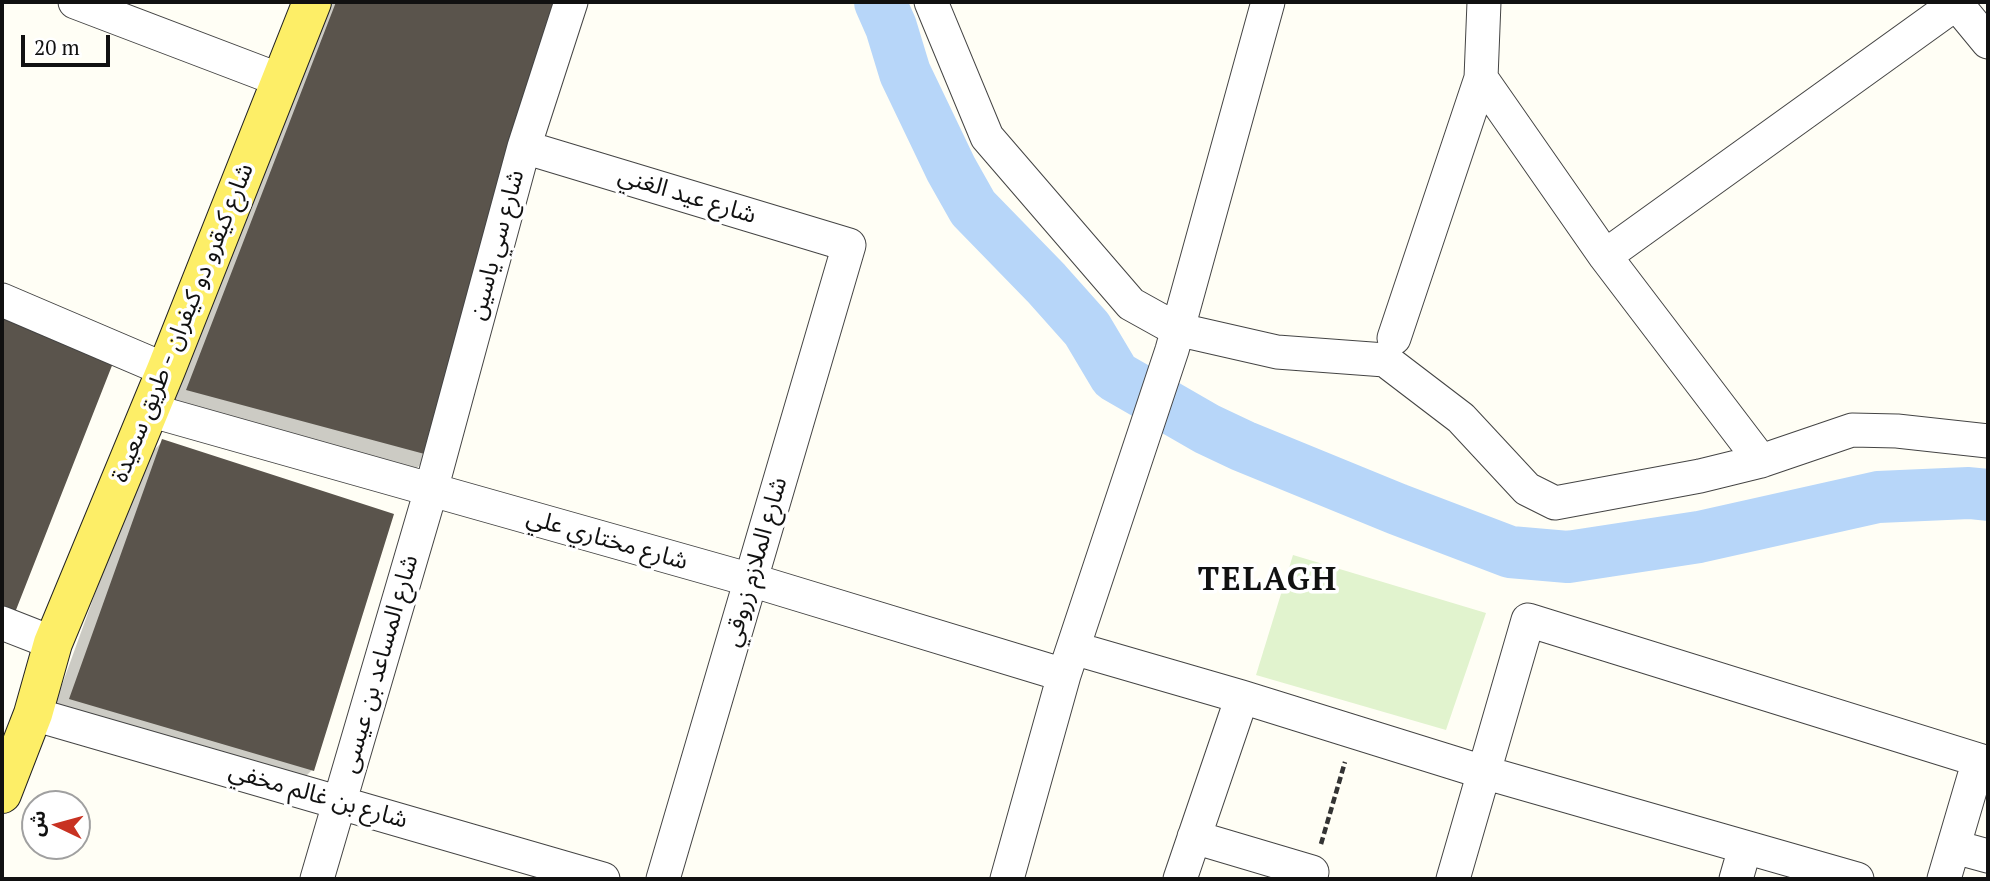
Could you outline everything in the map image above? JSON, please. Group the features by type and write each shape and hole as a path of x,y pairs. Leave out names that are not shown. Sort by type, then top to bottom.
{"main road":[{"name":"شارع كيقرو دو كيفران - طريق سعيدة","path":"2,794 33,714 53,643 166,370 312,2"}],"street":[{"path":"75,2 280,80"},
{"name":"شارع سي ياسين","path":"431,490 524,147 571,2"},
{"path":"931,2 987,137 1131,304 1174,339 1277,352 1385,359 1461,418 1527,489 1555,502 1761,461 1852,430 1897,431 1988,441"},
{"path":"1007,879 1068,661 1150,419 1174,339 1268,2"},
{"path":"1394,338 1481,78 1484,2"},
{"path":"1605,256 1956,2 1988,43"},
{"path":"1481,78 1605,256 1761,461"},
{"name":"شارع عيد الغني","path":"524,147 849,245"},
{"name":"شارع الملازم زروقي","path":"663,879 849,245"},
{"path":"2,300 166,370"},
{"name":"شارع مختاري علي","path":"149,410 751,580 1068,661 1242,697 1483,772 1740,864 1857,879"},
{"name":"شارع المساعد بن عيسى","path":"317,879 431,490"},
{"path":"1452,879 1528,620 1984,762 1944,879"},
{"path":"2,623 53,643"},
{"path":"1182,879 1242,697"},
{"name":"شارع بن غالم مخفي","path":"33,714 603,879"},
{"path":"1194,836 1311,876"},
{"path":"1955,847 1988,856"}],"path":[{"path":"1311,876 1354,733"}],"green space":[{"path":"1293,555 1486,613 1446,730 1256,675"}],"building":[{"path":"336,2 564,2 432,456 186,390"},
{"path":"2,318 113,363 14,615 2,610"},
{"path":"162,439 394,514 314,771 69,699"}],"waterway":[{"path":"880,2 905,73 951,169 973,208 1087,329 1115,376 1207,429 1243,446 1510,552 1568,557 1699,537 1878,497 1969,493 1988,495"}],"district":[{"name":"TELAGH","path":"1268,581"}]}
